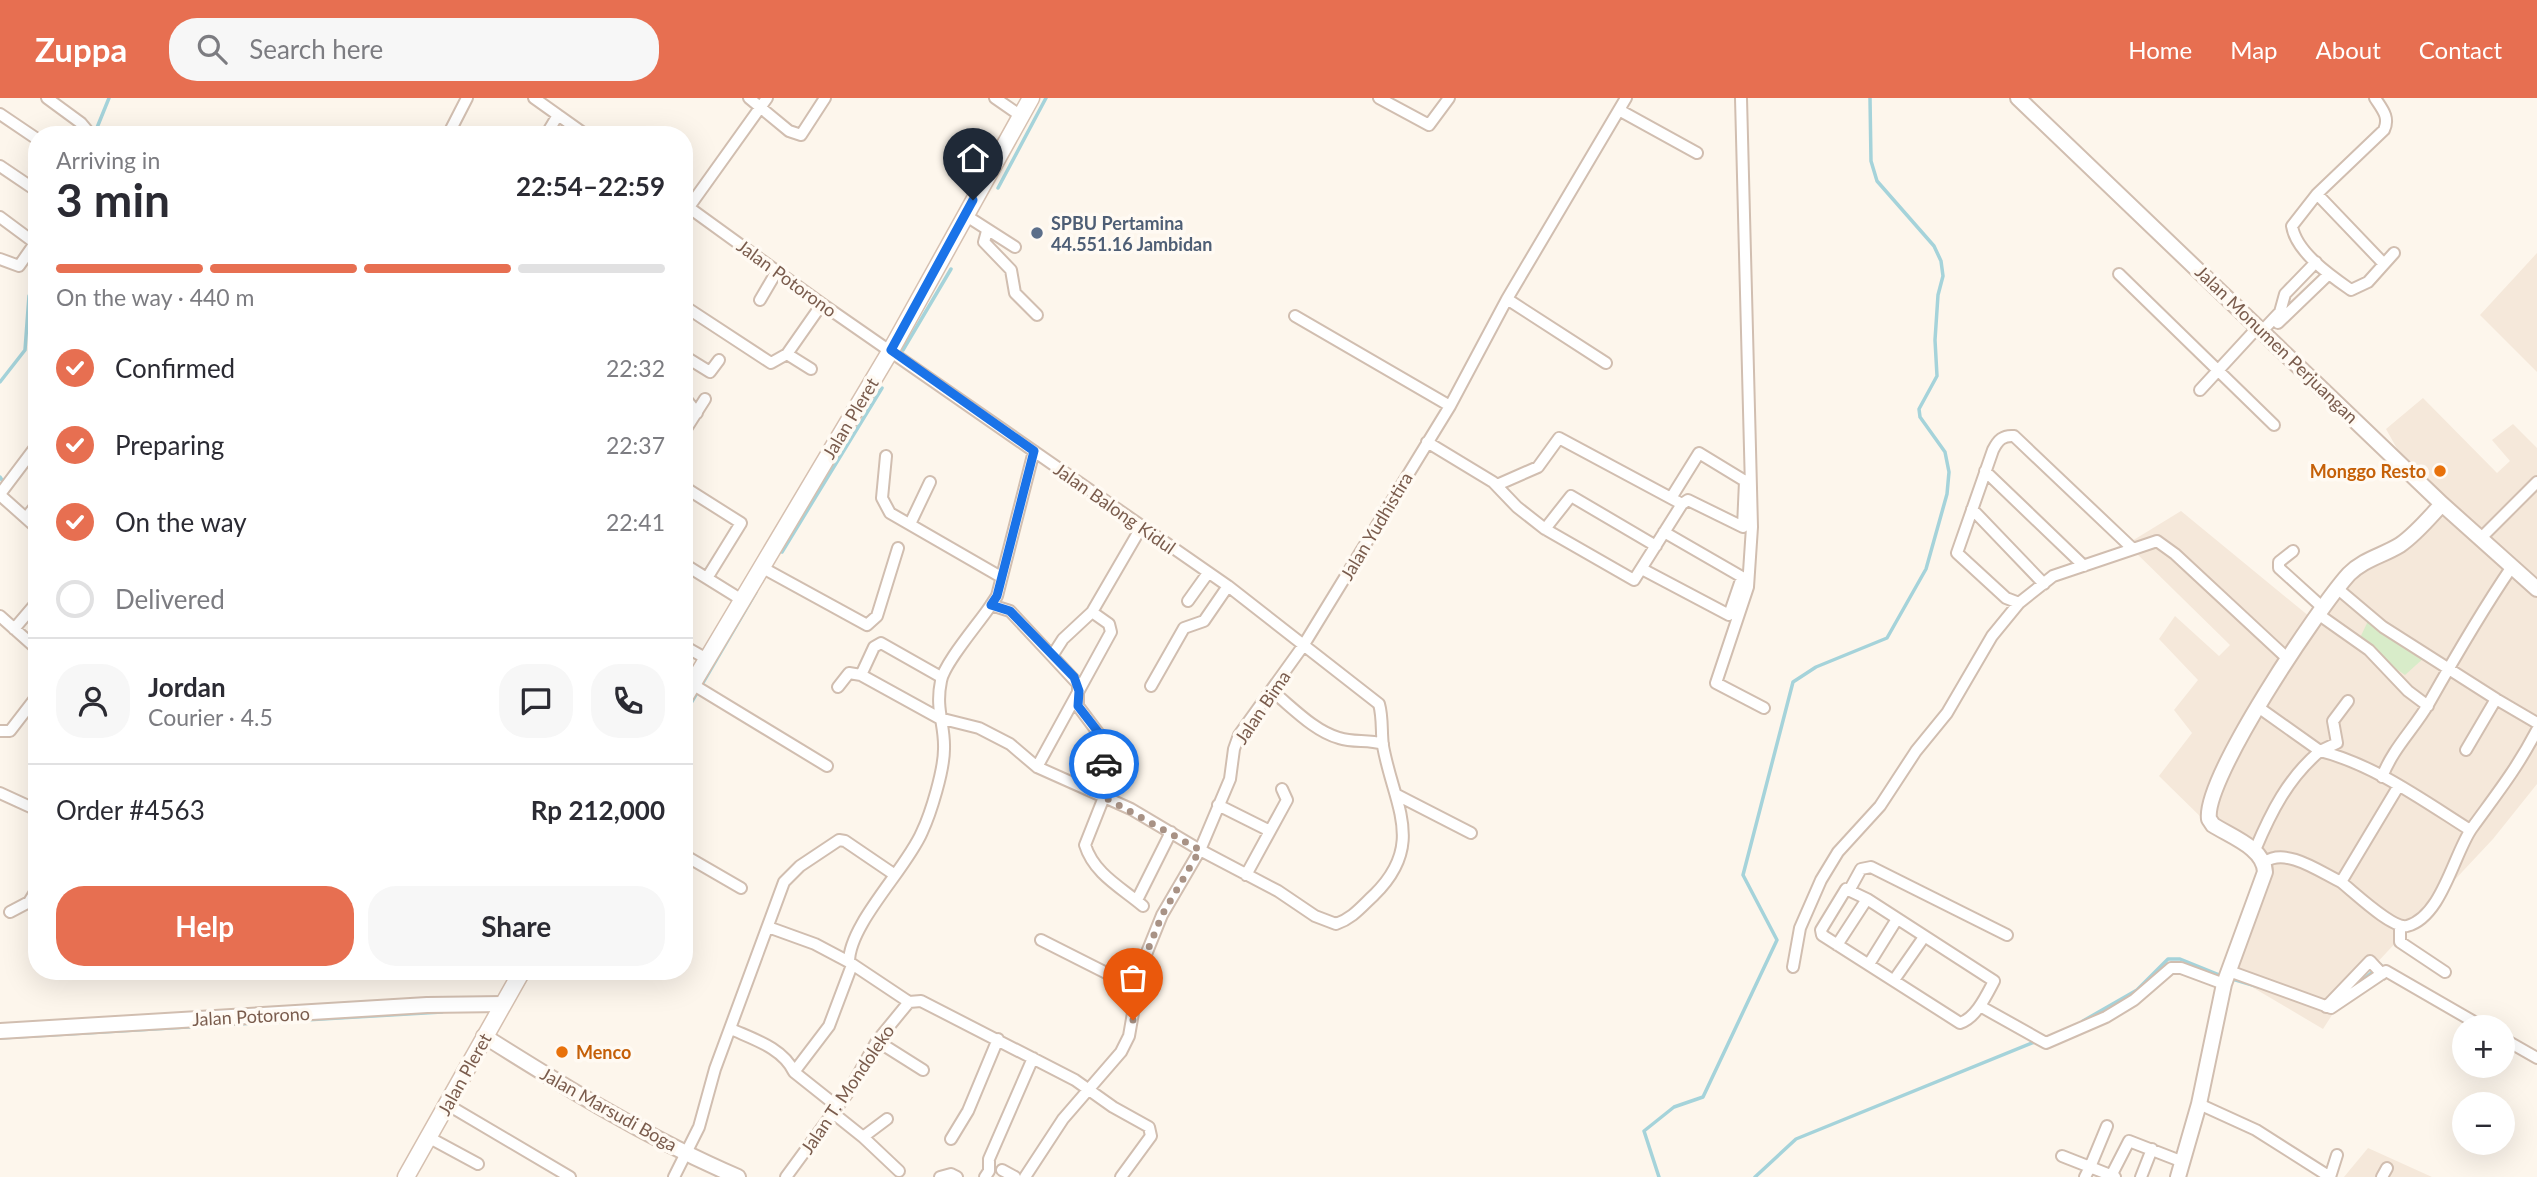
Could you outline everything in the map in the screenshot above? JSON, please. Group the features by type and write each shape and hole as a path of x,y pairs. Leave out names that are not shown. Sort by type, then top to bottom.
{"main road":[{"name":"Jalan Pleret","path":"693,683 891,350 1031,98"},
{"name":"Jalan Pleret","path":"406,1177 517,980"}],"street":[{"path":"47,98 84,126"},
{"path":"453,126 467,98"},
{"path":"534,98 573,126"},
{"path":"749,98 764,103 789,131 801,135 825,98"},
{"path":"1379,98 1429,125 1449,98"},
{"name":"Jalan Yudhistira","path":"1303,646 1450,407 1507,299 1626,98"},
{"path":"1741,98 1752,527 1748,587 1716,683 1764,708"},
{"name":"Jalan Monumen Perjuangan","path":"2018,98 2442,504 2537,589"},
{"path":"2375,98 2386,114 2384,130 2317,194 2292,226 2293,233 2316,262 2356,291 2394,253"},
{"path":"1000,99 1021,116"},
{"path":"693,197 764,103"},
{"path":"1619,110 1697,153"},
{"path":"0,114 28,133"},
{"path":"551,126 558,115"},
{"path":"0,166 28,185"},
{"path":"2317,194 2384,264"},
{"name":"Jalan Potorono","path":"693,209 822,304 891,350"},
{"path":"965,215 1015,247"},
{"path":"0,217 28,236"},
{"path":"987,231 984,242 1011,270 1014,293 1037,315"},
{"path":"0,259 19,266 28,253"},
{"path":"2263,330 2280,312 2286,294 2316,262"},
{"path":"760,300 777,271"},
{"path":"2119,274 2274,425"},
{"path":"2200,390 2217,370 2329,274"},
{"path":"1507,299 1606,363"},
{"path":"693,312 771,363 787,354 822,304"},
{"path":"1296,316 1450,407"},
{"name":"Jalan Balong Kidul","path":"861,675 939,719 979,728 1010,744 1037,766 1171,832 1326,922 1336,924 1346,920 1385,885 1399,859 1405,840 1397,794 1382,744 1382,717 1376,699 1303,646 1228,586 891,350"},
{"path":"787,354 811,369"},
{"path":"693,362 710,372 719,360"},
{"path":"693,419 705,399"},
{"path":"693,408 697,413"},
{"path":"2019,603 2006,598 1959,557 1958,546 1998,441 2006,436 2014,436 2132,548"},
{"path":"1497,485 1538,467 1559,438 1682,503"},
{"path":"1427,442 1497,485 1517,507 1545,529 1634,580 1682,503 1688,500 1744,526 1745,481 1699,453 1671,498"},
{"path":"793,1072 829,1026 851,963 853,945 877,898 923,831 944,750 939,719 941,677 997,596 1034,451"},
{"path":"886,456 882,483 885,508 1000,577"},
{"path":"28,457 0,494 26,518 28,515"},
{"path":"1985,471 2084,566"},
{"path":"910,524 930,482"},
{"path":"2480,539 2537,482"},
{"path":"693,493 741,523 707,578"},
{"path":"1545,529 1571,496 1656,546"},
{"path":"2400,926 2341,882 2284,857 2260,856 2213,825 2208,814 2222,775 2258,707 2287,658 2320,611 2359,565 2413,535 2442,504"},
{"path":"1972,509 2043,583"},
{"path":"1052,656 1063,639 1092,612 1142,526"},
{"path":"1642,569 1729,615 1742,578 1664,532"},
{"path":"1793,967 1800,928 1838,852 1880,806 1916,751 1947,713 1992,636 2019,603 2043,583 2060,573 2152,541 2161,543 2287,658"},
{"path":"761,567 867,625 877,616 898,548"},
{"path":"2293,551 2279,562 2279,568 2320,611 2369,650 2408,691 2428,706"},
{"path":"2382,777 2398,745 2428,706 2447,668 2511,568"},
{"path":"693,569 741,600"},
{"path":"1188,601 1208,573"},
{"path":"1151,686 1184,628 1203,621 1228,586"},
{"path":"2337,589 2383,627 2537,723"},
{"path":"991,605 1010,611 1074,677 1079,691 1078,706 1105,743 1104,797 1100,815 1085,845 1087,853 1109,881 1140,903 1171,832"},
{"path":"1037,766 1111,632 1109,624 1092,612"},
{"path":"14,629 28,613"},
{"path":"0,617 28,641"},
{"path":"838,687 849,673 861,675 874,647 881,643 941,677"},
{"name":"Jalan Bima","path":"1025,1177 1088,1087 1121,1052 1129,1036 1141,967 1162,915 1200,850 1230,779 1234,749 1240,734 1303,646"},
{"path":"693,651 707,659"},
{"path":"1272,691 1326,733 1355,742 1368,739 1382,744"},
{"path":"693,694 827,766"},
{"path":"2466,750 2496,699"},
{"path":"2178,1177 2199,1104 2226,977 2263,882 2260,856 2279,798 2297,772 2320,751 2337,743 2333,722 2348,701"},
{"path":"2258,707 2320,751 2342,756 2382,777 2470,830"},
{"path":"0,731 10,731 28,708"},
{"path":"2400,926 2414,922 2438,897 2470,830 2511,779 2537,730"},
{"path":"2341,882 2398,787"},
{"path":"1246,874 1287,800 1282,789"},
{"path":"0,793 28,803"},
{"path":"1397,794 1471,833"},
{"path":"1218,805 1268,830"},
{"path":"674,1177 688,1153 784,882 800,866 839,840 845,841 895,874"},
{"path":"693,860 741,888"},
{"path":"1850,889 1994,981 1980,1006 1960,1023 1822,935 1821,930 1861,869 1871,867 2007,935"},
{"path":"1838,945 1867,899"},
{"path":"10,912 28,903"},
{"path":"1869,964 1897,919"},
{"path":"2400,926 2400,942 2445,972"},
{"path":"768,927 815,944 851,963 909,1002 920,1001 999,1039 1088,1087 1113,1107 1151,1129 1151,1136 1121,1177"},
{"path":"1894,980 1924,937"},
{"path":"1041,940 1138,989"},
{"path":"2326,1007 2370,961 2381,973"},
{"path":"1980,1006 2039,1041 2106,1017 2134,1000 2171,968 2226,977 2326,1007 2338,1005 2381,973 2388,971 2463,1015"},
{"name":"Jalan T. Mondoleko","path":"786,1177 835,1110 877,1041 909,1002"},
{"name":"Jalan Potorono","path":"0,1031 427,1005 503,1004"},
{"path":"731,1029 776,1051 787,1060 793,1072 900,1171"},
{"name":"Jalan Marsudi Boga","path":"484,1036 557,1082 738,1177"},
{"path":"951,1139 968,1111 999,1039"},
{"path":"877,1041 923,1070"},
{"path":"2515,1045 2537,1058"},
{"path":"985,1177 989,1171 989,1159 1033,1058"},
{"path":"2199,1104 2256,1130 2330,1177 2337,1155"},
{"path":"448,1105 570,1177"},
{"path":"863,1137 887,1119"},
{"path":"2088,1172 2107,1126"},
{"path":"428,1137 478,1164"},
{"path":"2062,1156 2088,1172 2113,1176 2128,1142 2183,1163"},
{"path":"2141,1177 2152,1149"},
{"path":"1002,1170 1015,1177"},
{"path":"940,1177 944,1174 957,1177"}],"shaded area":[{"path":"2537,253 2537,372 2480,315"},
{"path":"2423,398 2497,473 2510,461 2492,440 2513,424 2537,448 2537,784 2493,839 2341,1001 2323,1029 2230,974 2273,861 2212,828 2159,776 2192,733 2174,710 2198,680 2159,639 2175,616 2219,656 2230,645 2127,544 2181,511 2310,617 2341,579 2399,545 2437,505 2414,479 2386,429"},
{"path":"2368,1148 2432,1177 2344,1177"}],"green space":[{"path":"2369,619 2426,656 2405,675 2358,642"}],"waterway":[{"path":"98,126 109,98"},
{"path":"998,188 1046,98"},
{"path":"1659,1177 1644,1131 1674,1107 1703,1097 1777,940 1743,875 1793,682 1816,667 1887,638 1926,569 1947,494 1949,472 1945,452 1920,417 1919,409 1937,376 1935,340 1938,295 1943,276 1941,261 1934,246 1877,181 1871,161 1870,98"},
{"path":"903,350 951,269"},
{"path":"0,382 25,350 28,310"},
{"path":"782,552 882,388"},
{"path":"0,477 4,483"},
{"path":"693,700 756,592"},
{"path":"2083,1021 2137,990 2168,959 2180,959 2222,976"},
{"path":"2354,987 2381,965"},
{"path":"2229,978 2259,987"},
{"path":"523,984 525,980"},
{"path":"0,1038 442,1012"},
{"path":"1755,1177 1796,1139 2037,1041"}],"way so far":[{"path":"1104,764 1104,797 1131,809 1200,850 1162,915 1141,967 1133,1020"}],"place":[{"name":"SPBU Pertamina 44.551.16 Jambidan","path":"1037,233"},
{"name":"Monggo Resto","path":"2440,471"},
{"name":"Menco","path":"562,1052"}],"route":[{"path":"973,200 891,350 1034,451 997,596 991,605 1010,611 1074,677 1079,691 1078,706 1105,743 1104,764"}]}
